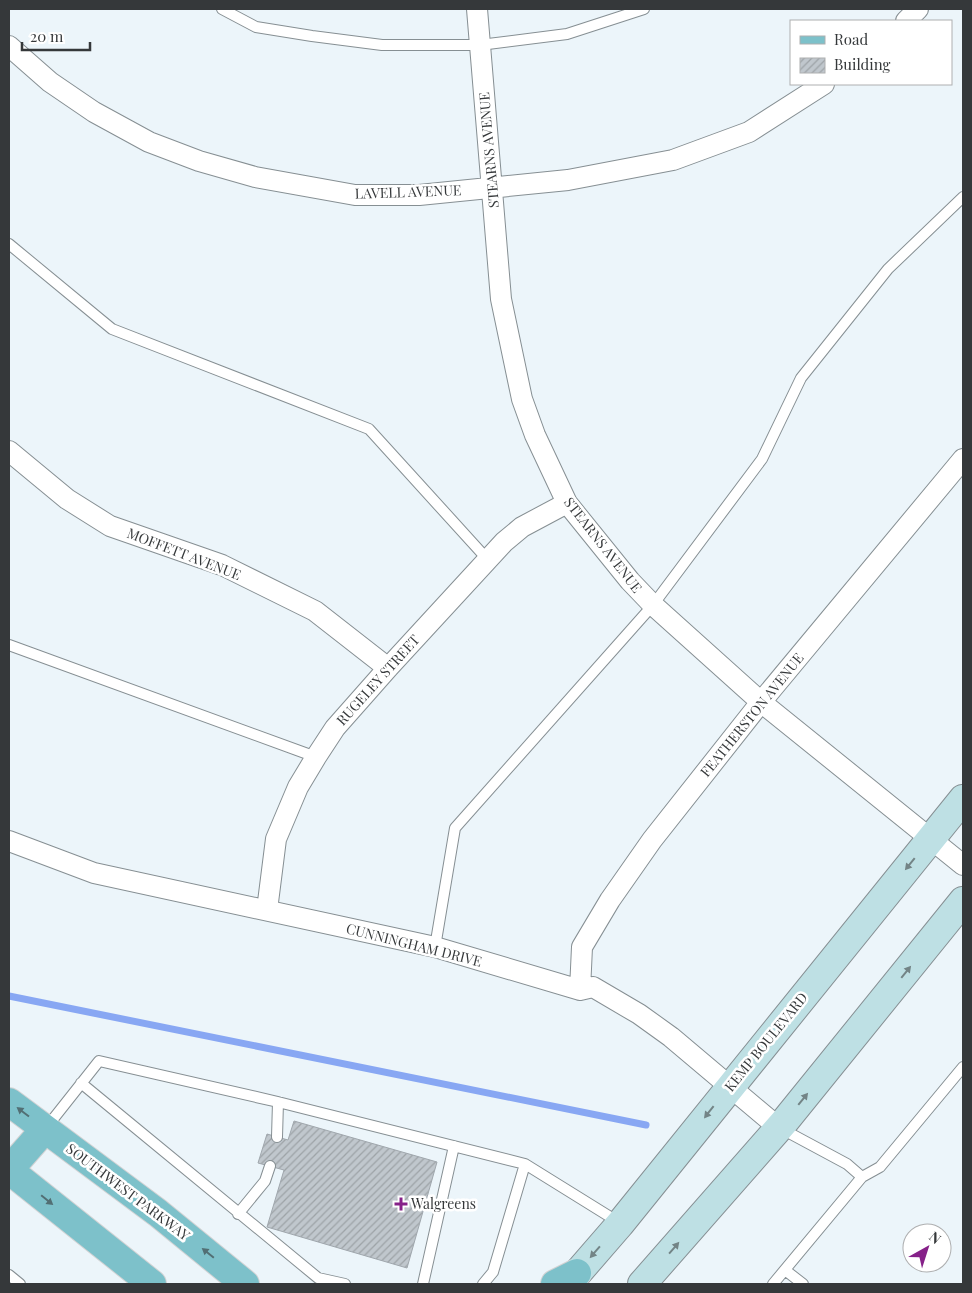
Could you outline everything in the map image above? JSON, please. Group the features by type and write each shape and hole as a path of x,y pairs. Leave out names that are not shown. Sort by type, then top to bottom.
{"main road":[{"name":"KEMP BOULEVARD","path":"566,1280 620,1224 729,1086 963,799"},
{"path":"642,1284 779,1128 963,901"},
{"name":"SOUTHWEST PARKWAY","path":"9,1102 158,1213 246,1284"},
{"path":"45,1129 9,1170 152,1284"}],"street":[{"name":"STEARNS AVENUE","path":"477,9 502,299 522,399 535,435 567,503 630,581 653,606 762,702 963,865"},
{"path":"907,20 918,9"},
{"name":"LAVELL AVENUE","path":"9,46 50,82 94,112 149,142 199,161 255,177 355,195 419,195 568,180 674,160 748,132 822,85"},
{"name":"MOFFETT AVENUE","path":"9,451 67,499 110,526 222,566 316,611 388,668"},
{"name":"FEATHERSTON AVENUE","path":"580,990 582,948 610,900 652,840 762,702 963,459"},
{"name":"RUGELEY STREET","path":"267,910 276,839 298,787 335,728 504,542 522,528 567,503"},
{"name":"CUNNINGHAM DRIVE","path":"9,841 94,873 435,947 580,990 593,987 639,1014 671,1037 779,1128"}],"lane":[{"path":"222,9 256,27 382,45 480,45 567,34 644,9"},
{"path":"435,947 454,828 653,606 762,459 801,378 888,269 963,197"},
{"path":"9,244 112,329 369,429 488,560"},
{"path":"9,645 316,756"},
{"path":"45,1129 99,1061 278,1102 524,1164 620,1224"},
{"path":"773,1284 862,1177 880,1167 963,1067"},
{"path":"81,1083 318,1278 345,1284"},
{"path":"277,1137 279,1129 278,1102"},
{"path":"779,1128 847,1164 862,1177"},
{"path":"423,1284 454,1146"},
{"path":"483,1284 493,1272 524,1164"},
{"path":"238,1214 265,1181 270,1166"},
{"path":"786,1270 803,1284"},
{"path":"9,1275 20,1284"}],"building":[{"name":"Walgreens","path":"294,1121 437,1162 407,1268 267,1227 284,1170 258,1163 267,1134 288,1140"}],"waterway":[{"path":"9,996 646,1125"}],"place":[{"name":"Walgreens","path":"401,1204"}]}
